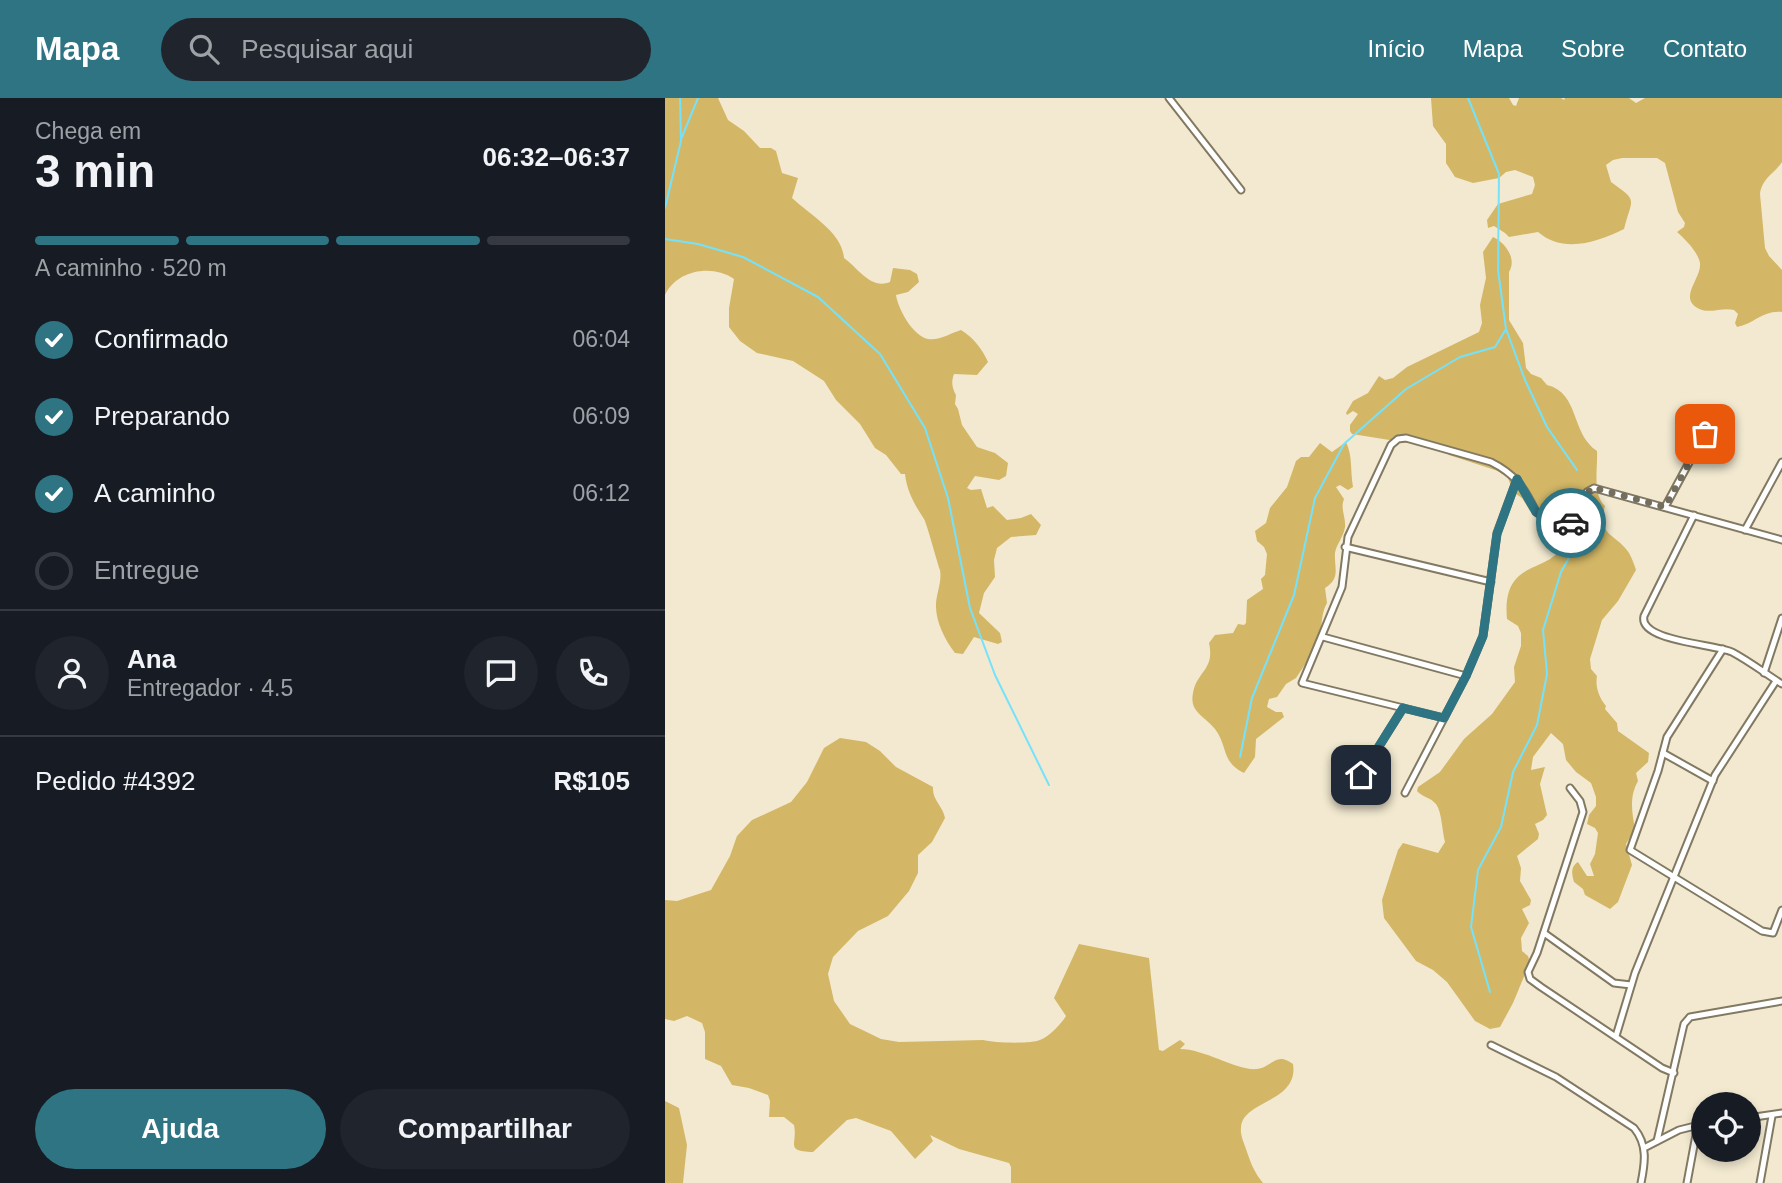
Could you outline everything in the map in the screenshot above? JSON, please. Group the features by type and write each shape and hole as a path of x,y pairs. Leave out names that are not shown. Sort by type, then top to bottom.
{"street":[{"path":"1169,98 1241,190"},
{"path":"1665,507 1718,409"},
{"path":"1444,718 1302,683 1342,587 1348,537 1391,444 1398,439 1406,438 1491,462 1517,479 1536,512 1570,524 1580,516 1590,489 1594,488 1782,540"},
{"path":"1745,530 1782,462"},
{"path":"1405,793 1466,676 1483,636 1500,522 1517,479"},
{"path":"1616,1036 1631,985 1713,781 1779,683 1723,649 1667,638 1651,632 1642,622 1694,516"},
{"path":"1346,547 1491,582"},
{"path":"1765,673 1782,618"},
{"path":"1323,637 1466,676"},
{"path":"1723,649 1667,737 1630,850 1762,931 1773,933 1782,910"},
{"path":"1361,775 1403,708"},
{"path":"1663,753 1713,781"},
{"path":"1570,788 1580,801 1583,812 1544,933 1528,972 1530,979 1662,1068 1674,1073"},
{"path":"1544,933 1614,983 1631,985"},
{"path":"1657,1141 1684,1024 1690,1017 1782,1001"},
{"path":"1492,1045 1556,1077 1634,1128 1640,1135 1644,1148 1645,1162 1641,1183"},
{"path":"1761,1117 1782,1113"},
{"path":"1760,1183 1772,1116"},
{"path":"1644,1148 1691,1127"},
{"path":"1687,1183 1692,1162"}],"shaded area":[{"path":"665,98 718,98 728,120 744,131 760,148 776,151 782,173 798,178 792,198 838,240 844,258 877,283 890,282 893,268 910,270 917,274 919,282 908,292 896,295 903,314 917,333 932,339 961,330 983,353 988,362 977,375 954,374 952,382 956,395 955,404 962,425 977,447 995,453 1008,463 1006,476 999,480 975,476 967,488 981,489 987,508 993,506 1007,520 1031,514 1041,525 1036,535 1011,537 997,548 994,560 995,577 984,593 979,613 1000,633 1002,642 998,644 974,637 963,654 955,653 944,636 937,616 940,570 925,522 910,492 905,474 901,474 886,455 875,448 860,424 836,400 824,381 793,361 757,353 740,341 729,327 734,279 716,272 696,272 678,280 665,295"},
{"path":"1431,98 1509,98 1516,106 1519,98 1629,98 1636,103 1645,98 1782,98 1782,162 1766,180 1760,194 1765,248 1782,270 1782,312 1769,313 1737,327 1735,323 1738,314 1734,310 1706,311 1694,306 1690,295 1700,269 1699,259 1677,232 1685,223 1678,212 1665,163 1657,158 1622,158 1606,165 1611,182 1626,193 1631,201 1624,229 1614,234 1581,244 1570,244 1548,239 1538,232 1509,237 1494,226 1488,228 1487,220 1498,204 1532,194 1535,185 1533,177 1515,170 1506,172 1499,178 1473,183 1455,177 1446,163 1446,144 1433,126"},
{"path":"1493,237 1506,247 1511,257 1509,320 1523,343 1526,368 1565,396 1582,434 1597,451 1598,495 1605,506 1603,523 1605,529 1629,553 1636,570 1618,601 1602,620 1590,659 1605,709 1617,723 1618,731 1649,753 1648,762 1636,773 1638,781 1632,805 1635,829 1626,844 1632,865 1618,902 1610,909 1585,895 1573,877 1573,869 1578,862 1587,876 1594,876 1590,864 1595,854 1598,833 1587,824 1589,815 1596,806 1591,783 1566,760 1563,744 1551,733 1533,757 1531,770 1545,767 1540,784 1547,815 1535,824 1538,839 1517,856 1521,868 1520,881 1531,900 1530,905 1522,909 1529,923 1521,938 1522,951 1530,962 1500,1027 1490,1029 1475,1021 1447,982 1416,961 1384,918 1382,900 1398,850 1403,843 1438,853 1445,842 1438,807 1417,791 1418,787 1440,772 1464,739 1492,714 1515,682 1514,667 1521,646 1521,633 1518,626 1507,619 1507,599 1512,585 1520,575 1550,559 1564,541 1560,535 1540,527 1539,508 1534,512 1530,511 1522,498 1513,492 1508,478 1498,471 1449,455 1437,442 1427,446 1352,434 1350,425 1358,414 1353,411 1347,415 1346,413 1353,401 1368,393 1379,376 1385,380 1393,378 1407,367 1479,332 1482,323 1480,305 1486,278 1483,252"},
{"path":"1346,442 1351,459 1353,487 1348,490 1340,485 1336,487 1344,499 1345,527 1335,553 1335,576 1325,588 1327,603 1318,652 1315,658 1308,660 1296,678 1286,684 1277,697 1269,699 1267,707 1282,712 1284,717 1256,739 1255,757 1244,773 1228,759 1219,735 1193,705 1195,686 1210,659 1209,643 1215,635 1233,633 1238,624 1246,623 1247,600 1263,589 1261,579 1265,575 1267,554 1257,541 1255,531 1266,523 1270,508 1287,487 1296,461 1301,457 1309,457 1320,443 1332,452"},
{"path":"840,738 866,742 896,767 933,787 934,796 945,818 932,842 918,855 918,873 909,891 888,916 858,931 833,957 828,974 834,1001 850,1024 881,1039 899,1042 1035,1041 1051,1033 1066,1016 1054,998 1079,944 1149,958 1159,1050 1163,1051 1180,1040 1185,1044 1180,1049 1200,1052 1249,1069 1262,1068 1278,1059 1293,1064 1293,1077 1288,1087 1250,1112 1241,1128 1251,1163 1263,1183 1011,1183 1009,1163 959,1149 930,1135 933,1141 915,1159 891,1131 856,1118 847,1120 813,1152 798,1150 794,1145 794,1125 784,1117 769,1117 768,1095 732,1085 721,1066 705,1059 705,1032 702,1023 687,1016 674,1021 665,1019 665,900 677,901 711,890 730,856 737,836 752,820 791,802 807,782 824,748"},
{"path":"665,1101 679,1108 687,1145 683,1183 665,1183"}],"waterway":[{"path":"665,208 681,141 680,98"},
{"path":"681,139 698,98"},
{"path":"1468,98 1499,174 1498,270 1506,329 1525,380 1547,427 1577,470"},
{"path":"665,239 698,244 743,257 818,297 880,354 925,428 948,498 970,608 995,675 1049,785"},
{"path":"1240,757 1252,698 1294,595 1315,498 1344,444 1406,389 1460,357 1495,347 1506,329"},
{"path":"1490,992 1471,927 1478,870 1501,827 1513,772 1537,725 1547,674 1543,630 1561,572 1597,508"}],"way so far":[{"path":"1571,523 1580,516 1587,492 1594,488 1665,507 1705,434"}],"route":[{"path":"1361,775 1403,708 1444,718 1483,636 1497,534 1517,479 1536,512 1571,523"}]}
